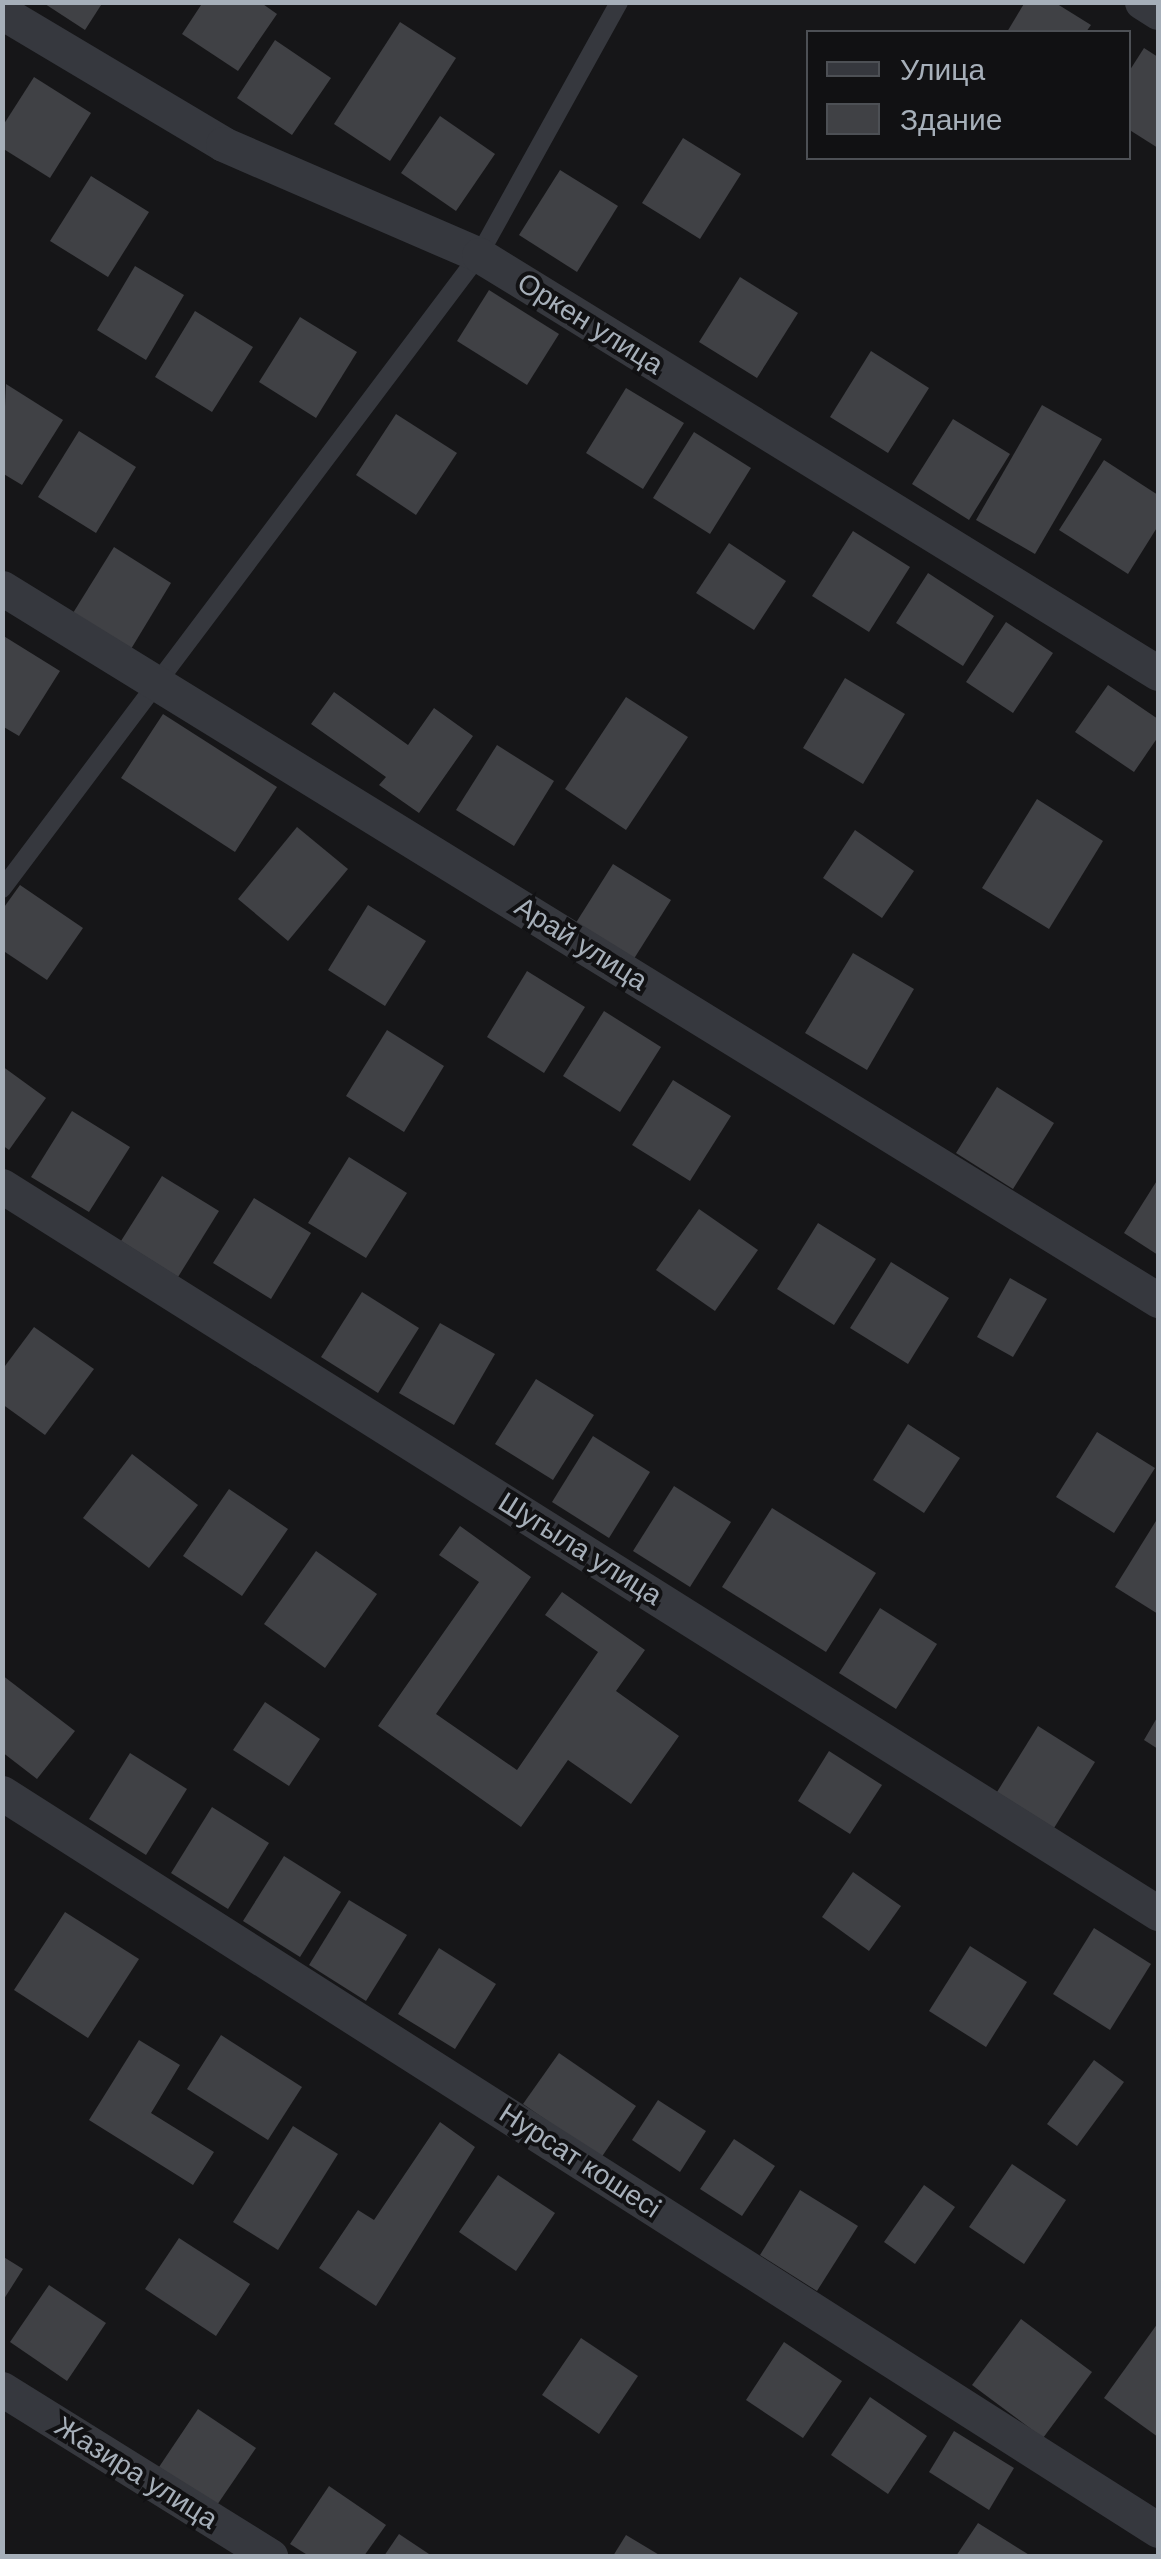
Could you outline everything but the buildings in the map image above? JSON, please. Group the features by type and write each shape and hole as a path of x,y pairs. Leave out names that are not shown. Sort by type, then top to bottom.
{"street":[{"path":"1142,2 1158,12"},
{"name":"Оркен улица","path":"2,12 222,144 479,256 1158,673"},
{"name":"Арай улица","path":"2,588 1158,1300"},
{"name":"Шугыла улица","path":"2,1186 1158,1913"},
{"name":"Нурсат кошесi","path":"2,1792 1158,2530"},
{"name":"Жазира улица","path":"2,2389 270,2556"}],"lane":[{"path":"2,889 162,686 479,256 620,2"}]}
